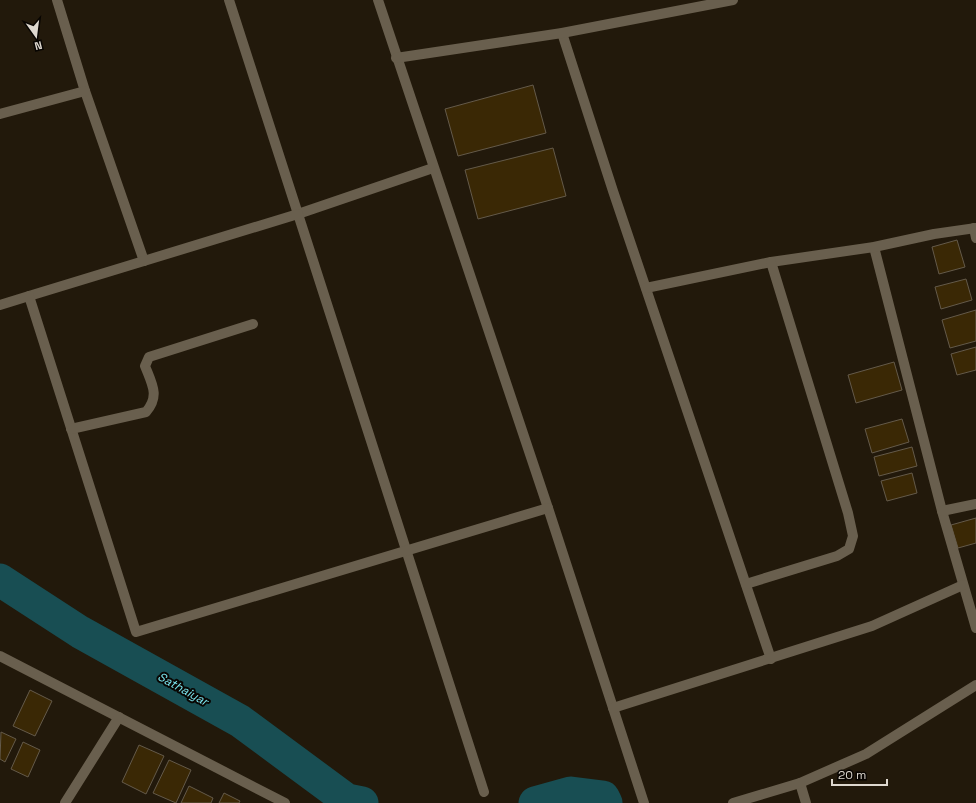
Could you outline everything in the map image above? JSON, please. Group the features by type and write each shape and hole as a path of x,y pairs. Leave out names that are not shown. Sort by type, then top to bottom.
{"street":[{"path":"57,0 85,91 144,261"},
{"path":"228,0 484,792"},
{"path":"378,0 396,58 548,508 644,803"},
{"path":"396,58 562,33 733,0"},
{"path":"562,33 646,288 771,658"},
{"path":"0,114 85,91"},
{"path":"0,305 298,214 433,168"},
{"path":"646,288 771,262 874,246 934,234 975,231"},
{"path":"874,246 942,511 976,628"},
{"path":"746,584 837,556 849,549 853,536 848,513 771,262"},
{"path":"29,296 136,632 548,508"},
{"path":"71,429 146,412 152,405 155,392 145,366 149,357 253,324"},
{"path":"942,511 976,504"},
{"path":"613,708 872,626 963,585"},
{"path":"0,656 285,803"},
{"path":"733,803 800,784 866,754 976,685"},
{"path":"65,803 119,717"},
{"path":"800,784 806,803"}],"building":[{"path":"533,85 546,133 458,156 445,109"},
{"path":"553,148 566,196 478,219 465,170"},
{"path":"957,240 965,267 939,274 932,247"},
{"path":"966,279 972,300 941,309 935,287"},
{"path":"976,310 976,341 950,348 942,320"},
{"path":"976,347 976,370 957,375 951,354"},
{"path":"894,362 902,390 856,403 848,375"},
{"path":"902,419 909,442 872,453 865,429"},
{"path":"912,447 917,466 879,476 874,457"},
{"path":"912,473 917,493 887,501 881,481"},
{"path":"976,518 976,543 958,548 951,525"},
{"path":"30,690 52,701 35,736 13,726"},
{"path":"1,732 16,739 5,762 0,759"},
{"path":"23,742 40,750 28,777 11,769"},
{"path":"139,745 164,756 146,794 122,782"},
{"path":"169,760 191,770 176,803 153,793"},
{"path":"189,786 213,798 211,803 181,803"},
{"path":"224,793 240,801 239,803 219,803"}],"waterway":[{"name":"Sathaiyar","path":"0,580 80,632 240,721 347,800 362,803"},
{"name":"Sathaiyar","path":"535,803 571,793 603,797 606,803"}]}
